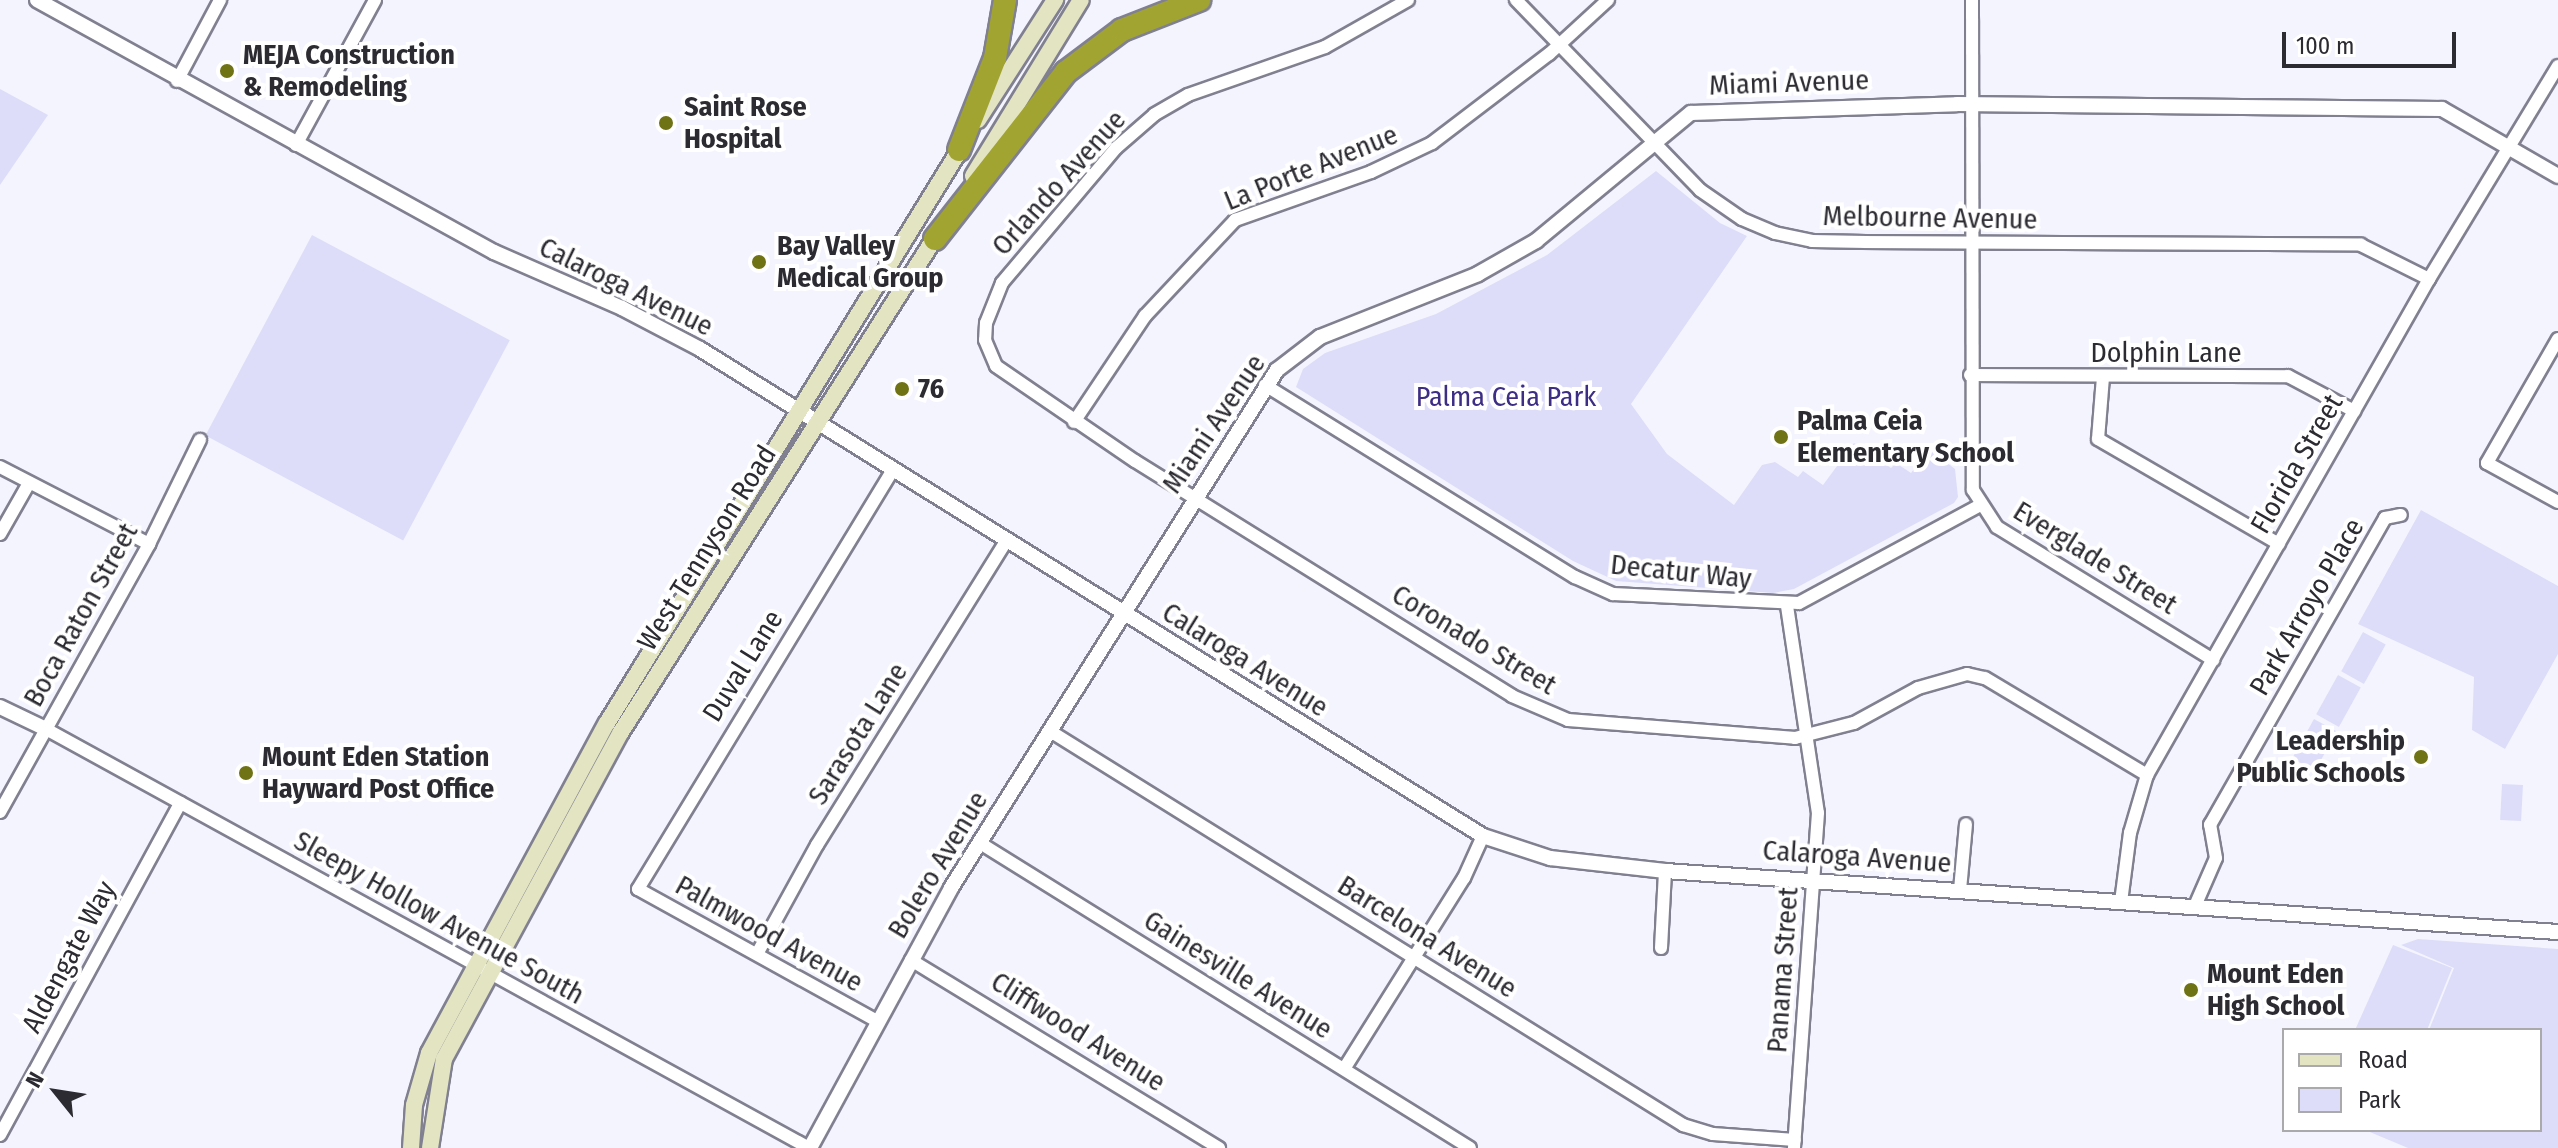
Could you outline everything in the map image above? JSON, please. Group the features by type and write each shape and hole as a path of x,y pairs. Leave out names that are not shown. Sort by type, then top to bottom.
{"highway":[{"path":"959,150 995,58 1005,0"},
{"path":"935,239 1066,72 1122,30 1199,0"}],"main road":[{"name":"West Tennyson Road","path":"430,1148 444,1059 483,969 607,723 959,150 1055,0"},
{"name":"West Tennyson Road","path":"411,1148 414,1105 429,1053 483,969 621,732 935,239 1081,0"}],"street":[{"name":"Calaroga Avenue","path":"37,0 61,6 177,81 524,267 663,328 1005,543 1483,836 1550,858 1665,871 2558,932"},
{"path":"177,81 220,0"},
{"path":"296,145 375,0"},
{"name":"Orlando Avenue","path":"996,366 985,340 986,323 1002,283 1116,148 1154,115 1188,95 1325,47 1408,0"},
{"name":"Melbourne Avenue","path":"1516,0 1653,145 1720,206 1775,233 1812,241 2361,245 2429,279"},
{"name":"La Porte Avenue","path":"1074,422 1145,316 1235,220 1371,172 1432,143 1559,45 1608,0"},
{"name":"Everglade Street","path":"1972,0 1969,472 1980,505 1997,527 2213,660"},
{"name":"Florida Street","path":"2121,902 2130,833 2147,775 2429,279 2558,66"},
{"name":"Miami Avenue","path":"1122,614 1265,385 1320,337 1430,296 1536,241 1679,120 1702,110 1970,105 2442,109 2558,176"},
{"path":"2558,339 2487,463 2558,502"},
{"name":"Coronado Street","path":"996,366 1074,422 1540,710 1596,725 1772,739 1807,736 1854,723 1949,675 1967,674 1985,678 2147,775"},
{"name":"Dolphin Lane","path":"1970,375 2288,376 2354,411"},
{"path":"2103,377 2098,439 2279,544"},
{"name":"Decatur Way","path":"1265,385 1594,587 1633,596 1787,606 1980,505"},
{"name":"Boca Raton Street","path":"0,812 149,544 200,440"},
{"path":"0,467 149,544"},
{"name":"Duval Lane","path":"638,889 892,471"},
{"path":"0,534 29,483"},
{"name":"Park Arroyo Place","path":"2195,906 2216,858 2210,825 2385,518 2401,515"},
{"name":"Sarasota Lane","path":"757,954 817,845 1005,543"},
{"name":"Panama Street","path":"1787,606 1818,813 1794,1144"},
{"name":"Bolero Avenue","path":"810,1148 911,960 1122,614"},
{"path":"0,707 46,729"},
{"name":"Sleepy Hollow Avenue South","path":"46,729 810,1148"},
{"name":"Barcelona Avenue","path":"1050,731 1683,1125 1713,1134 1794,1144"},
{"name":"Aldengate Way","path":"0,1135 180,803"},
{"path":"1960,890 1966,824"},
{"path":"1344,1069 1415,958 1483,836"},
{"name":"Gainesville Avenue","path":"980,843 1470,1148"},
{"path":"1661,948 1665,871"},
{"name":"Palmwood Avenue","path":"638,889 877,1021"},
{"name":"Cliffwood Avenue","path":"911,960 1219,1148"}],"green space":[{"path":"0,89 48,115 0,185"},
{"name":"Palma Ceia Park","path":"1656,171 1720,223 1747,236 1631,404 1667,454 1734,505 1762,465 1775,462 1798,477 1803,471 1823,485 1854,443 1891,468 1896,463 1911,473 1929,449 1955,469 1958,497 1954,503 1794,589 1773,593 1616,581 1573,561 1296,387 1303,369 1325,353 1436,314 1547,255"},
{"path":"312,235 510,340 403,541 205,435"},
{"path":"2421,510 2558,586 2558,654 2505,749 2472,730 2474,677 2358,624"},
{"path":"2363,632 2386,645 2364,684 2341,671"},
{"path":"2338,675 2361,688 2339,727 2316,714"},
{"path":"2314,719 2337,732 2315,771 2292,758"},
{"path":"2502,784 2523,785 2521,821 2500,820"},
{"path":"2418,939 2558,949 2558,1148 2408,1148 2370,1132 2542,1132 2542,1028 2430,1028 2454,968 2401,945"},
{"path":"2393,945 2452,968 2428,1028 2356,1028"}],"place":[{"name":"MEJA Construction & Remodeling","path":"227,71"},
{"name":"Saint Rose Hospital","path":"666,123"},
{"name":"Bay Valley Medical Group","path":"759,262"},
{"name":"76","path":"902,389"},
{"name":"Palma Ceia Elementary School","path":"1781,437"},
{"name":"Leadership Public Schools","path":"2421,757"},
{"name":"Mount Eden Station Hayward Post Office","path":"246,773"},
{"name":"Mount Eden High School","path":"2191,990"}]}
